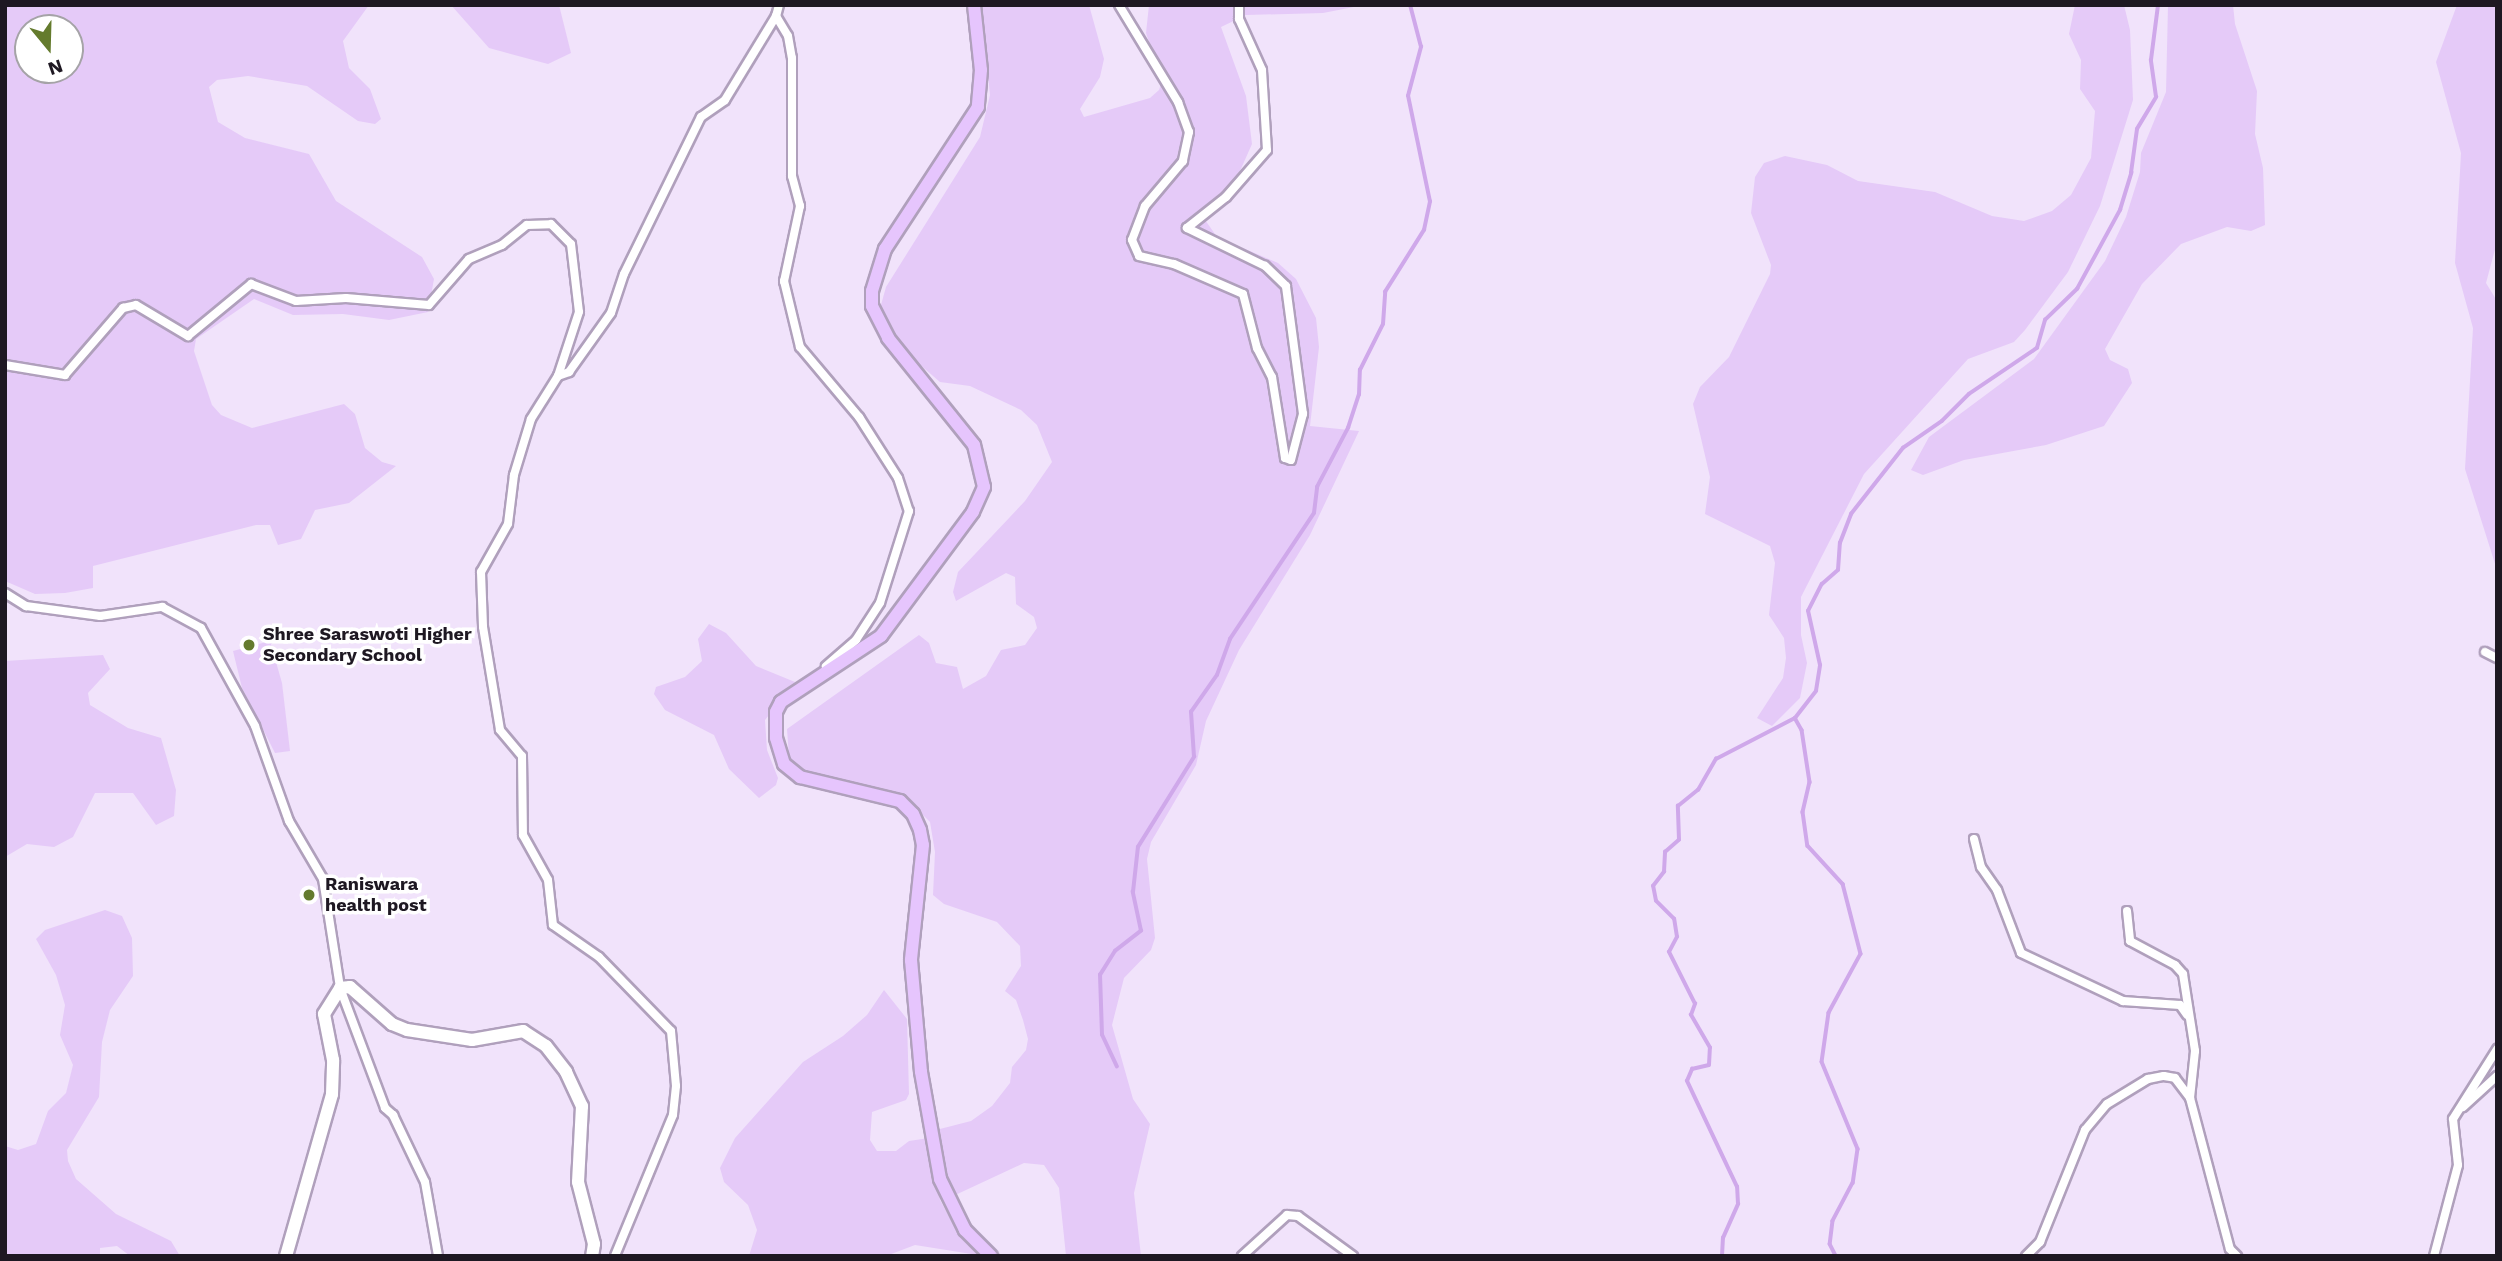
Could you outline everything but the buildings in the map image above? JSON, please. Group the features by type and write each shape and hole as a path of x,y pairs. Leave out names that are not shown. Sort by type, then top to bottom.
{"main road":[{"path":"974,5 982,89 978,107 885,249 872,291 878,324 974,444 984,486 972,512 881,636 814,677 776,712 776,738 784,764 800,776 901,802 920,830 923,845 911,960 921,1072 940,1179 965,1230 991,1256"},
{"path":"286,1256 332,1094 332,1050 324,1014 340,988 350,987 386,1019 407,1030 472,1040 523,1031 540,1041 566,1072 582,1106 578,1182 594,1244 592,1256"}],"street":[{"path":"558,376 569,372 611,313 624,274 701,117 725,100 776,16 779,5"},
{"path":"1119,5 1178,102 1189,132 1183,161 1145,206 1132,240 1139,256 1174,264 1244,294 1257,348 1272,377 1285,458 1291,460 1303,414 1286,286 1265,266 1187,228 1226,197 1267,150 1262,69 1240,19 1239,5"},
{"path":"776,16 788,37 792,58 792,176 800,205 784,281 800,347 859,417 898,478 909,510 880,603 856,640 814,677"},
{"path":"5,365 65,375 123,308 136,305 188,336 251,284 296,301 346,298 429,305 469,259 540,222 551,224 571,244 579,312 558,376 531,419 514,475 508,524 481,572 483,627 500,730 522,756 523,835 548,880 553,925 599,957 671,1031 676,1086 673,1115 615,1256"},
{"path":"5,593 26,606 100,616 162,607 201,628 255,726 289,821 323,879 340,988 385,1108 425,1182 438,1256"},
{"path":"2485,652 2497,658"},
{"path":"1974,839 1982,867 1997,890 2021,953 2123,1001 2180,1005 2187,1015"},
{"path":"2127,911 2130,941 2175,965 2183,974 2187,1015 2195,1051 2190,1098 2229,1252 2237,1256"},
{"path":"2434,1256 2458,1165 2454,1119 2497,1049"},
{"path":"2026,1256 2040,1242 2085,1130 2107,1104 2148,1079 2164,1076 2175,1078 2190,1098"},
{"path":"2458,1111 2497,1076"},
{"path":"1242,1256 1287,1215 1298,1216 1353,1256"}],"shaded area":[{"path":"5,5 369,5 343,41 349,68 370,89 381,119 375,124 358,121 307,86 248,76 217,80 209,87 218,122 245,138 309,154 336,201 422,257 434,279 428,312 389,320 343,314 293,315 254,299 196,339 194,351 212,405 221,415 252,428 344,404 355,414 365,448 382,462 396,466 349,503 315,510 301,539 278,545 270,525 256,525 93,566 93,588 35,594 5,581"},
{"path":"451,5 559,5 571,53 548,64 489,48"},
{"path":"981,5 1089,5 1104,59 1100,77 1080,109 1084,117 1150,98 1159,90 1162,81 1146,33 1149,5 1364,5 1323,13 1246,15 1221,27 1246,96 1252,144 1236,180 1203,217 1217,237 1278,263 1296,279 1316,318 1319,347 1310,426 1359,431 1310,535 1239,650 1206,721 1196,765 1151,842 1147,859 1155,938 1151,950 1124,978 1112,1025 1133,1099 1150,1124 1134,1193 1141,1256 1066,1256 1059,1188 1044,1165 1024,1163 951,1197 936,1130 971,1121 992,1106 1010,1083 1012,1067 1026,1050 1028,1039 1016,1000 1005,991 1021,966 1020,946 997,922 944,904 933,895 935,852 930,822 903,795 805,771 789,757 787,729 919,635 929,643 936,663 957,667 963,689 986,676 1001,650 1025,645 1037,628 1034,617 1016,604 1015,577 1006,573 956,601 953,592 958,572 1025,501 1052,462 1037,425 1021,410 970,386 940,382 889,338 879,312 886,287 980,137 990,95"},
{"path":"2075,5 2124,5 2130,30 2133,100 2100,206 2068,272 2025,330 2014,342 1968,359 1864,474 1801,597 1801,635 1807,663 1800,698 1772,726 1757,718 1783,678 1786,658 1784,638 1769,615 1775,563 1770,546 1705,514 1710,477 1693,404 1700,387 1729,357 1770,274 1771,265 1751,213 1755,177 1764,163 1785,156 1827,165 1858,181 1935,192 1992,216 2024,221 2052,211 2071,195 2091,158 2095,111 2080,89 2081,60 2069,34"},
{"path":"2168,5 2233,5 2235,24 2257,91 2255,134 2263,168 2265,225 2251,231 2227,227 2181,244 2142,284 2105,349 2110,360 2128,369 2132,383 2104,426 2046,445 1964,460 1923,475 1911,470 1929,437 2034,359 2105,261 2126,217 2140,172 2141,153 2166,92"},
{"path":"2457,5 2497,5 2497,242 2486,283 2497,301 2497,570 2465,469 2473,328 2455,263 2461,153 2436,62"},
{"path":"709,624 726,633 756,666 795,682 765,720 767,750 778,778 776,785 759,798 729,769 714,735 665,710 654,694 656,687 685,677 702,661 698,639"},
{"path":"270,641 282,683 290,751 275,753 242,688 233,651"},
{"path":"103,655 110,669 88,693 90,705 128,728 161,738 176,790 174,816 156,825 133,793 95,793 73,837 54,847 27,844 5,857 5,661"},
{"path":"105,910 122,916 132,938 133,976 110,1010 102,1042 99,1097 67,1150 68,1161 76,1179 116,1214 171,1241 180,1256 130,1256 117,1246 100,1248 100,1256 5,1256 5,1146 18,1150 36,1144 48,1111 66,1093 73,1065 60,1035 65,1005 56,975 36,939 45,930"},
{"path":"884,990 907,1019 909,1094 906,1100 872,1112 870,1140 877,1151 896,1151 909,1141 929,1138 940,1200 957,1231 984,1256 915,1245 886,1256 749,1256 757,1230 748,1205 724,1182 720,1168 735,1138 803,1062 843,1036 867,1015"}],"waterway":[{"path":"1117,1067 1102,1035 1100,975 1115,951 1141,931 1133,892 1138,847 1194,757 1191,712 1217,675 1230,639 1314,513 1317,487 1348,428 1359,395 1360,370 1383,324 1385,292 1424,230 1430,202 1408,96 1421,47 1410,5"},
{"path":"1722,1256 1723,1238 1738,1204 1737,1187 1687,1081 1692,1069 1709,1065 1710,1048 1691,1015 1695,1004 1669,952 1677,937 1674,919 1656,901 1653,886 1664,872 1665,852 1679,840 1678,806 1698,790 1716,759 1795,718 1816,691 1820,665 1808,611 1822,584 1838,570 1840,543 1851,514 1903,448 1942,421 1969,394 2037,348 2045,320 2077,289 2120,210 2131,173 2137,129 2156,97 2151,60 2158,5"},
{"path":"1795,718 1802,730 1810,782 1803,812 1808,846 1843,884 1861,954 1829,1013 1822,1062 1858,1149 1853,1183 1833,1221 1830,1244 1836,1256"}],"place":[{"name":"Shree Saraswoti Higher Secondary School","path":"249,645"},
{"name":"Raniswara health post","path":"309,895"}]}
